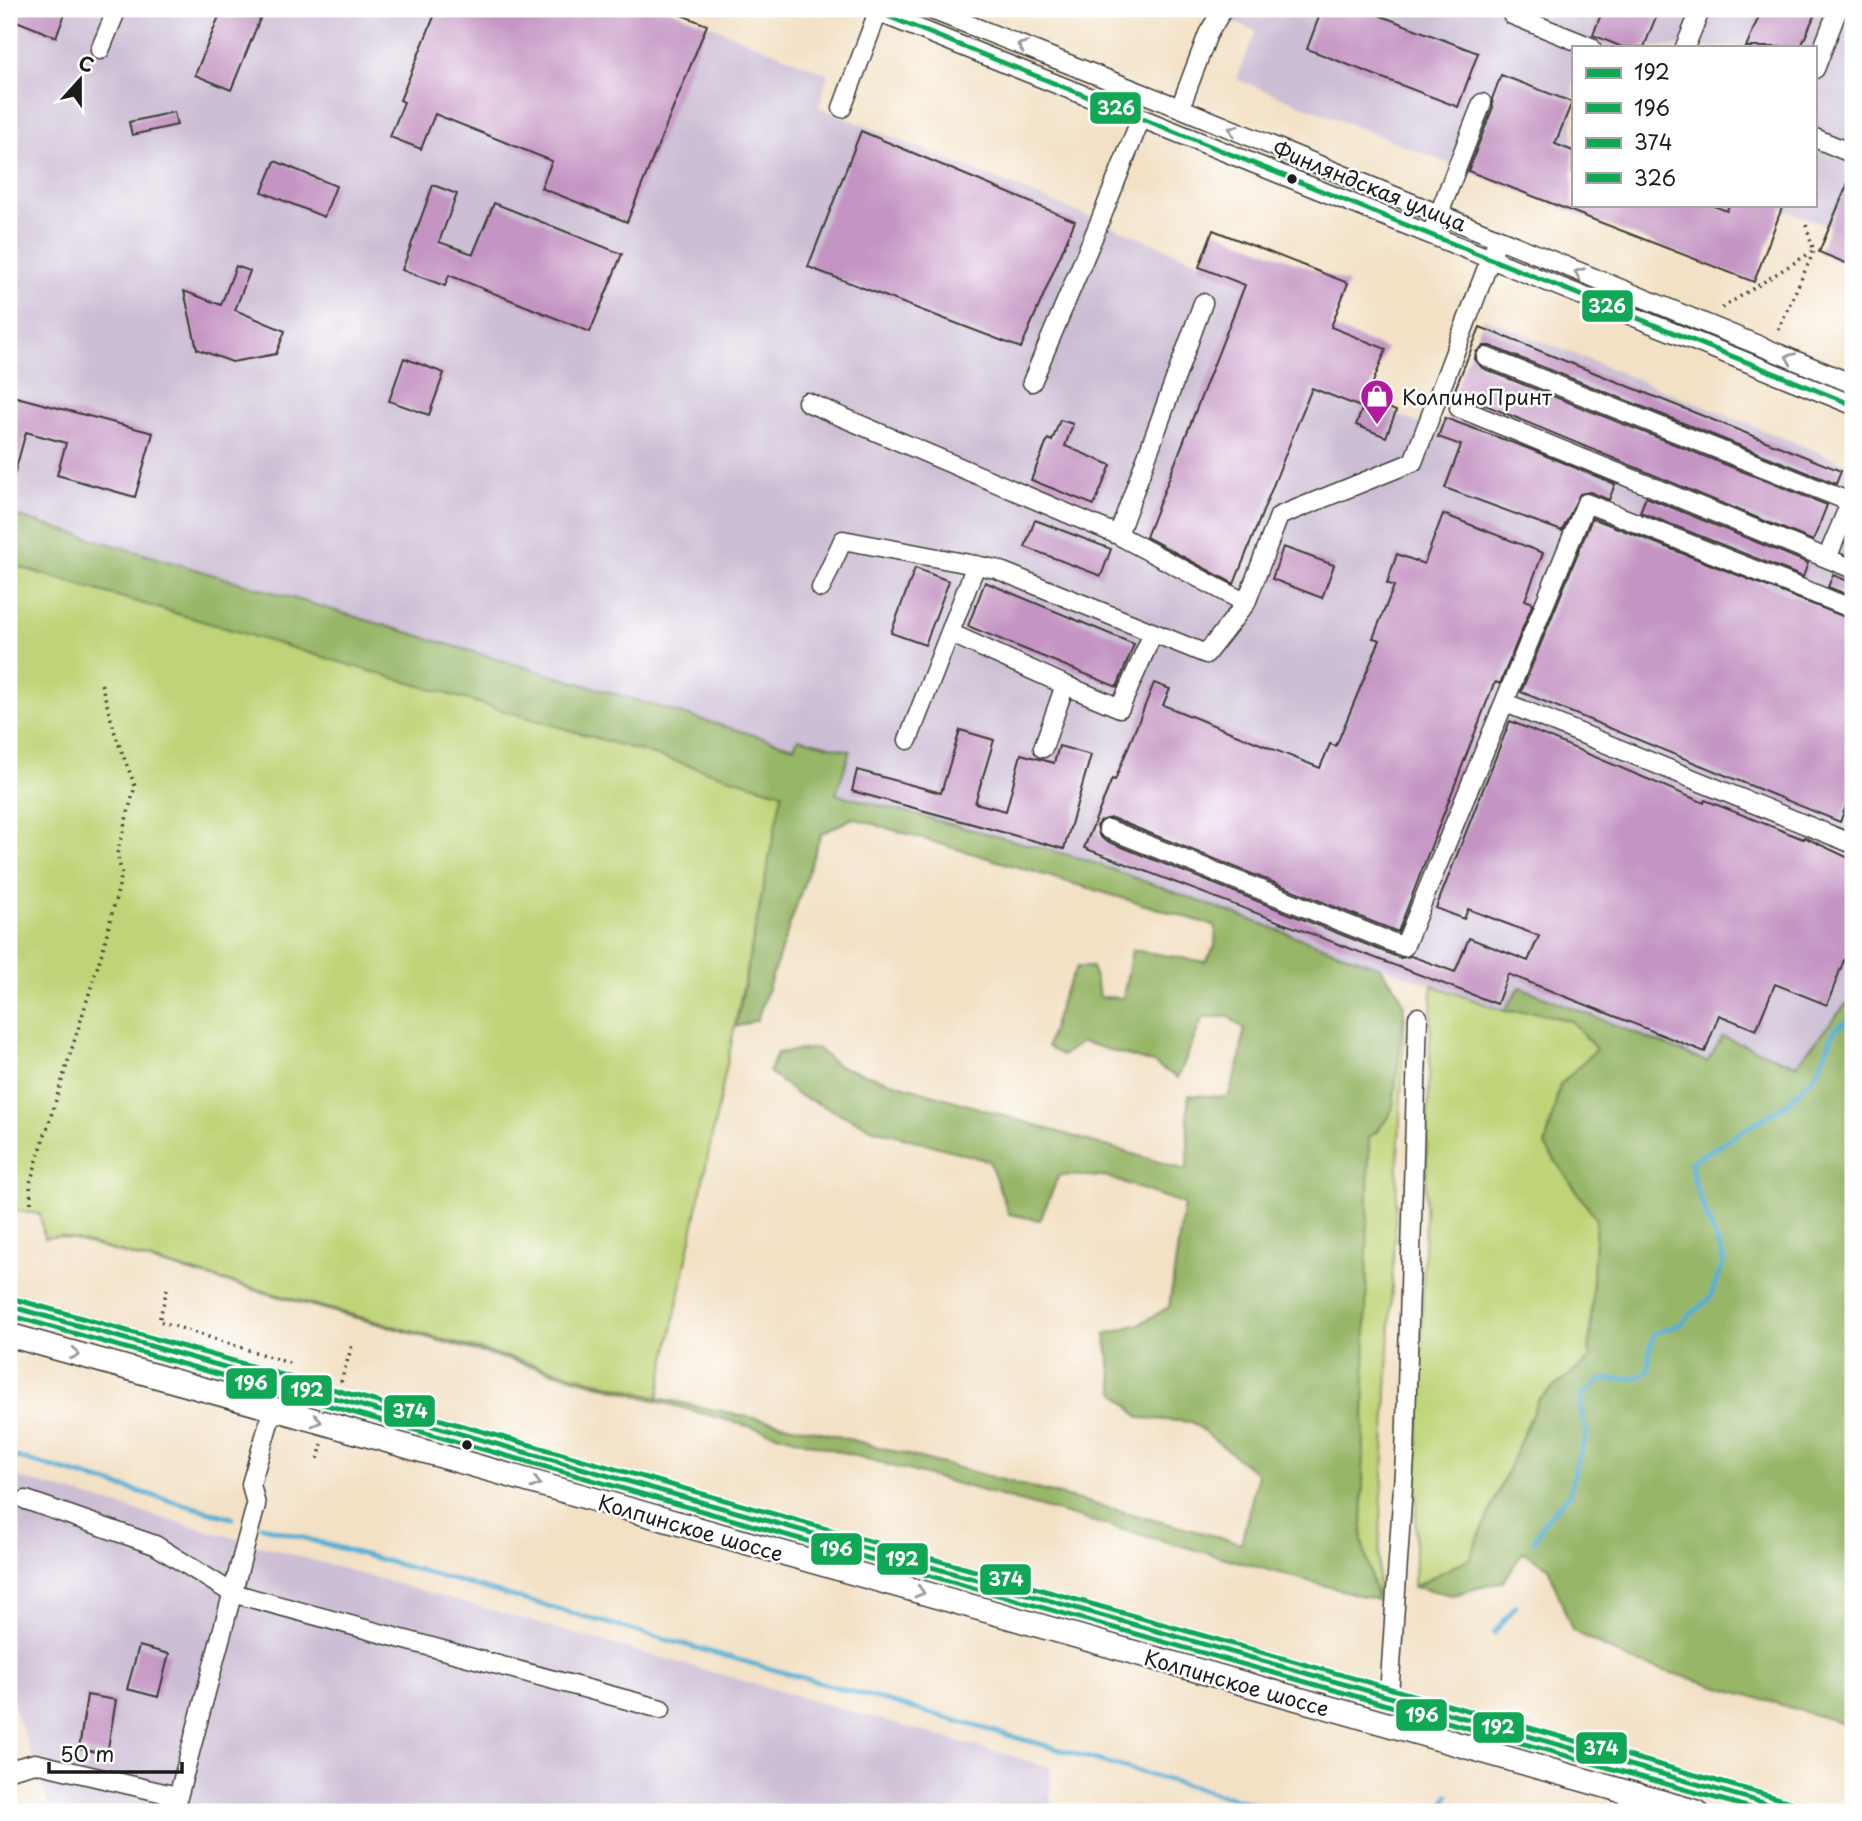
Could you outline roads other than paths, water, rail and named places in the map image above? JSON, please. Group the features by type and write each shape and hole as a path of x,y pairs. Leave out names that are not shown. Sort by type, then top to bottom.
{"main road":[{"name":"Колпинское шоссе","path":"9,1306 1796,1812"},
{"name":"Колпинское шоссе","path":"9,1335 1697,1812"}],"street":[{"path":"100,50 117,9"},
{"name":"Финляндская улица","path":"929,9 1180,108 1853,384"},
{"path":"1180,108 1208,34 1223,9"},
{"path":"1515,9 1512,15 1589,46"},
{"path":"1685,46 1700,9"},
{"path":"1816,66 1838,9"},
{"path":"842,108 876,10"},
{"name":"Финляндская улица","path":"876,10 1853,405"},
{"path":"1431,233 1482,103"},
{"path":"1032,382 1141,118"},
{"path":"1816,138 1853,154"},
{"path":"821,588 843,540 996,569 1206,654 1246,603 1279,516 1413,462 1498,240"},
{"path":"1118,535 1203,303"},
{"path":"1486,357 1852,500 1827,558"},
{"path":"807,402 1118,535 1246,603"},
{"path":"1459,408 1853,569"},
{"path":"1108,828 1404,947 1586,503 1853,609"},
{"path":"908,740 976,565"},
{"path":"950,633 1120,708 1153,632"},
{"path":"1043,748 1065,685"},
{"path":"1506,703 1853,844"},
{"path":"1389,1696 1405,1456 1418,1017"},
{"path":"9,1770 35,1763 176,1804 256,1505 251,1484 274,1409"},
{"path":"26,1500 155,1545 232,1593 661,1709"}],"waterway":[{"path":"1534,1542 1543,1523 1570,1493 1587,1433 1582,1418 1581,1397 1600,1380 1638,1378 1649,1370 1649,1353 1654,1334 1680,1324 1710,1298 1724,1261 1694,1182 1691,1162 1787,1104 1818,1071 1835,1029 1853,1018"},
{"path":"9,1455 232,1518"},
{"path":"261,1526 1282,1812"},
{"path":"1494,1633 1516,1606"},
{"path":"1441,1812 1448,1795"}],"place":[{"name":"КолпиноПринт","path":"1377,426"}]}
